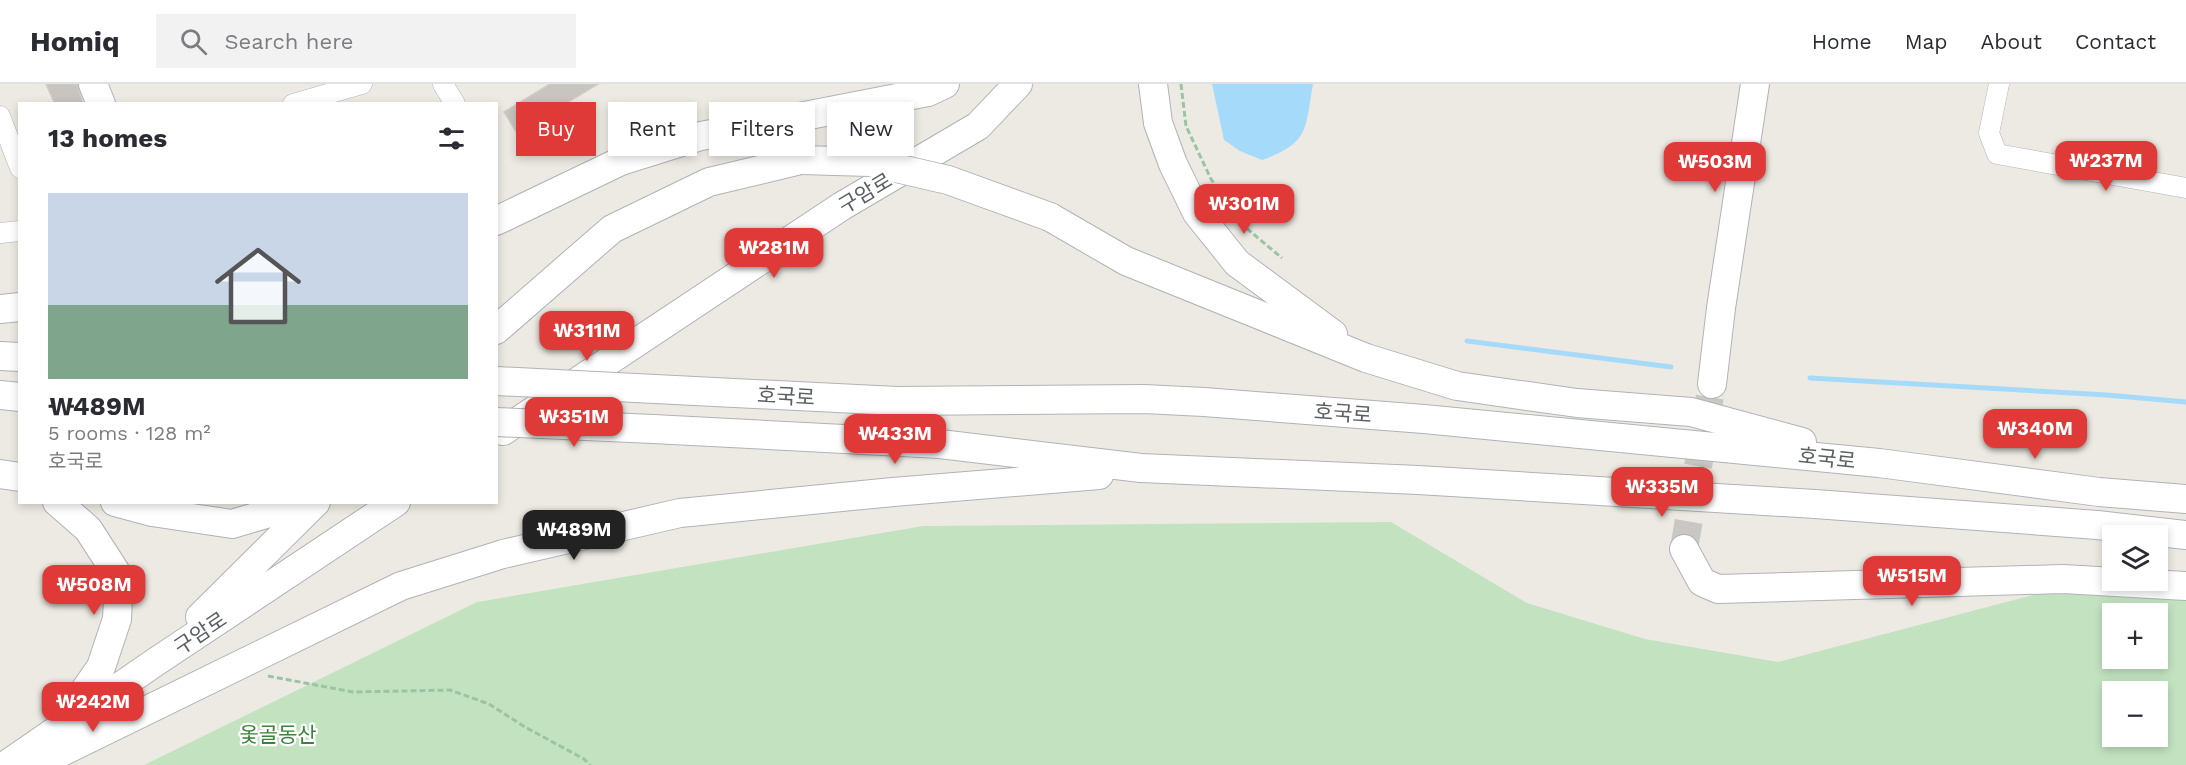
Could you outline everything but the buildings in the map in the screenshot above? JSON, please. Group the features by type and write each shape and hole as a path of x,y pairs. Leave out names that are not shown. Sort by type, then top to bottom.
{"main road":[{"path":"93,84 100,102"},
{"path":"498,221 621,161 701,136 928,92 945,84"},
{"name":"구암로","path":"498,435 842,206 978,126 1018,84"},
{"path":"1153,84 1158,123 1173,164 1197,213 1237,263 1366,358"},
{"path":"1712,384 1721,308 1755,84"},
{"path":"498,328 612,229 710,182 801,160 870,162 948,180 1050,217 1126,261 1366,358 1457,386 1577,403 1691,412 1879,463"},
{"path":"0,309 18,307"},
{"path":"0,356 18,357"},
{"name":"호국로","path":"498,381 897,401 1144,399 1204,402 1424,419 1879,463 2099,492 2186,499"},
{"path":"0,396 18,397"},
{"name":"호국로","path":"498,422 940,444 1141,468 1430,481 1815,504 2097,525 2186,535"},
{"path":"35,765 401,586 503,554 680,513 893,492 1098,476 1141,468"},
{"path":"0,474 18,477"},
{"path":"58,729 101,667 117,619 119,577 88,529 59,504"},
{"path":"122,504 152,512 232,524 283,509 287,504"},
{"path":"154,663 314,504"},
{"name":"구암로","path":"6,765 154,663 393,504"},
{"path":"1684,549 1702,582 1718,589 2063,579 2186,586"}],"street":[{"path":"300,102 362,84"},
{"path":"443,84 453,102"},
{"path":"1999,84 1989,133 1996,154 2186,188"},
{"path":"0,116 18,163"},
{"path":"0,233 18,231"}],"path":[{"path":"1181,84 1186,126 1211,179 1245,227 1282,258"},
{"path":"266,676 353,692 450,690 489,704 525,727 584,759 590,765"}],"green space":[{"name":"옻골동산","path":"1391,522 1527,603 1645,639 1778,662 2102,577 2102,591 2168,591 2168,585 2186,588 2186,765 144,765 477,602 923,526"}],"water":[{"path":"1212,84 1313,84 1306,123 1302,132 1289,147 1262,160 1240,151 1224,140"}],"waterway":[{"path":"1467,341 1671,367"},
{"path":"1810,378 2107,395 2186,402"}],"tunnel":[{"path":"1684,549 1712,384"}]}
